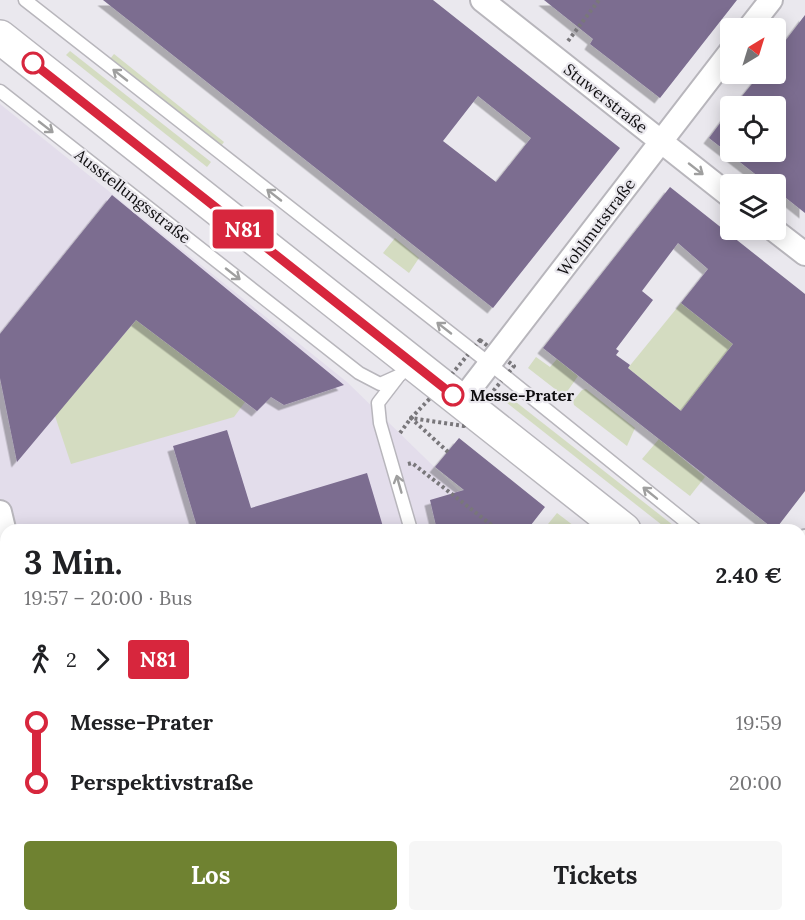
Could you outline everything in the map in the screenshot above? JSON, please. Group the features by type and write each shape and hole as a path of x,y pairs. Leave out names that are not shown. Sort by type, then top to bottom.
{"main road":[{"path":"0,37 405,368 461,401 616,524"}],"street":[{"name":"Stuwerstraße","path":"482,0 720,188"},
{"path":"757,18 771,0"},
{"name":"Wohlmutstraße","path":"461,401 720,65"},
{"path":"786,239 805,254"}],"lane":[{"path":"25,0 490,364 689,524"},
{"name":"Ausstellungsstraße","path":"0,91 359,373 380,384 405,368"},
{"path":"405,368 378,403 380,423 390,440 410,524"}],"path":[{"path":"555,58 599,0"},
{"path":"448,452 411,418 390,440 401,465 412,464 490,524"}],"shaded area":[{"path":"0,104 347,382 493,524 0,524"}],"green space":[{"path":"70,51 211,162 207,167 66,55"},
{"path":"114,54 224,142 221,146 110,59"},
{"path":"395,238 419,258 409,273 383,253"},
{"path":"681,303 733,344 681,411 628,368"},
{"path":"136,320 245,402 234,417 71,464 55,416"},
{"path":"536,357 550,367 557,359 578,376 564,396 528,368"},
{"path":"586,389 635,428 627,446 574,405 573,401 582,390"},
{"path":"507,395 672,524 661,524 502,399"},
{"path":"659,439 705,477 690,496 642,459"},
{"path":"557,513 571,524 548,524"}],"building":[{"path":"103,0 433,0 620,148 493,308","holes":["478,96 531,138 496,182 443,141"]},
{"path":"544,0 737,0 723,18 720,18 720,22 660,98 590,44 593,39"},
{"path":"805,15 805,213 786,198 786,174 755,174 740,162 786,162 786,96 742,96 752,84 786,84 786,40"},
{"path":"720,123 720,147 709,138"},
{"path":"670,187 720,227 720,240 737,240 805,294 805,491 780,524 767,524 543,348","holes":["678,243 708,269 681,303 733,344 681,411 628,368 630,365 616,355 619,351 616,349 653,300 642,291"]},
{"path":"112,195 344,385 284,405 271,397 257,411 136,320 17,462 0,378 0,334"},
{"path":"227,430 251,508 367,473 382,524 196,524 173,446"},
{"path":"459,438 545,507 532,524 436,524 430,500 464,490 435,467"}],"bus line":[{"name":"N81","path":"33,63 453,395"}],"place":[{"name":"Messe-Prater","path":"453,395"}]}
